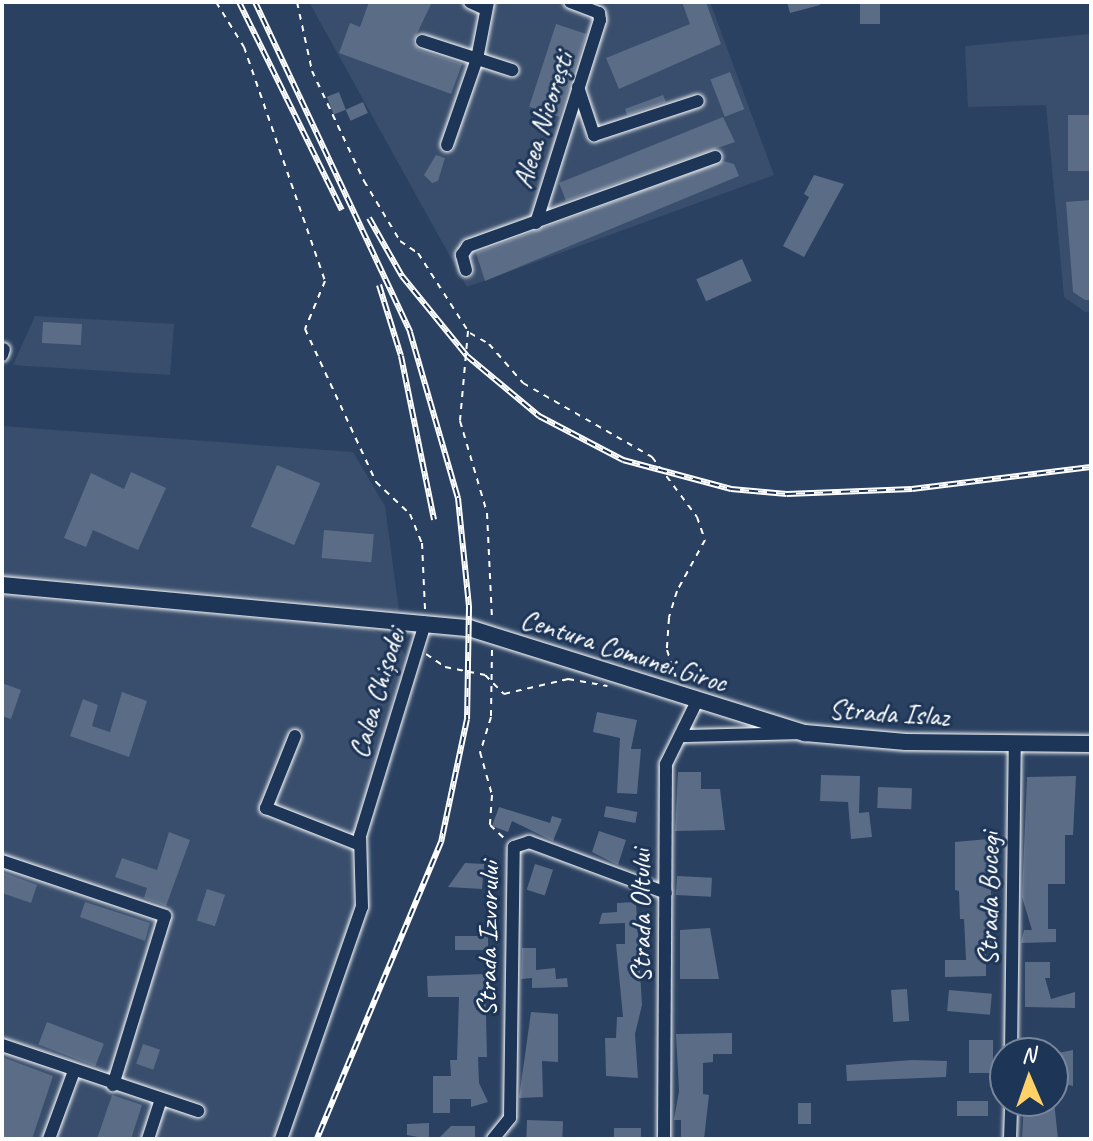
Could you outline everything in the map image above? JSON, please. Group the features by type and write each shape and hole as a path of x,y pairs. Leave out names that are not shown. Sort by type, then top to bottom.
{"main road":[{"name":"Calea Chișodei","path":"2,585 425,623"},
{"name":"Centura Comunei Giroc","path":"425,623 492,634 696,703 805,733"},
{"name":"Strada Islaz","path":"805,733 1015,745 1091,744"}],"street":[{"path":"447,145 477,59 487,5 470,2"},
{"name":"Aleea Nicorești","path":"466,270 463,249 536,223 600,20 599,13 570,2"},
{"path":"422,41 512,70"},
{"path":"578,87 594,135 698,101"},
{"path":"536,223 715,157"},
{"name":"Calea Chișodei","path":"281,1139 362,907 358,844 425,623"},
{"name":"Strada Oltului","path":"664,1139 666,764 669,752 684,736 696,703"},
{"name":"Strada Islaz","path":"684,736 805,733"},
{"path":"295,736 268,812 358,844"},
{"name":"Strada Bucegi","path":"1011,1037 1015,745"},
{"name":"Strada Izvorului","path":"500,1137 510,1118 514,847 529,842 666,893"},
{"path":"2,861 165,916 113,1085"},
{"path":"2,1045 113,1085 198,1111"},
{"path":"49,1139 74,1071"},
{"path":"148,1139 161,1099"},
{"path":"1010,1139 1011,1117"}],"path":[{"path":"216,2 244,47 325,281 305,329 376,482 410,514 422,543 425,623"},
{"path":"297,2 312,71 364,181 400,241 418,253 468,331 489,344 523,383 652,457 697,517 705,540 677,591 669,618 667,650 681,684"},
{"path":"468,331 460,421 487,513 492,634 491,717 480,752 492,795 490,825 514,847"},
{"path":"418,649 445,667 485,675 491,685 504,694 568,679 611,687"}],"shaded area":[{"path":"309,2 710,2 774,175 467,287"},
{"path":"1091,34 1091,311 1085,312 1064,297 1046,105 968,107 965,46"},
{"path":"35,316 174,324 170,375 13,365"},
{"path":"2,426 353,452 385,506 399,611 2,575"},
{"path":"2,595 362,628 391,636 405,654 352,855 353,919 274,1139 2,1139"}],"building":[{"path":"369,2 432,2 413,42 419,50 462,64 451,94 339,53 350,23 360,27"},
{"path":"682,2 706,2 721,44 619,89 606,58 690,24"},
{"path":"787,2 820,2 820,5 790,13"},
{"path":"860,2 880,2 880,24 860,24"},
{"path":"556,24 586,34 560,117 529,107"},
{"path":"730,72 744,109 725,117 710,80"},
{"path":"339,92 346,110 334,114 327,97"},
{"path":"663,95 666,102 627,115 625,109"},
{"path":"363,102 368,113 351,121 346,110"},
{"path":"1068,115 1091,115 1091,171 1068,171"},
{"path":"723,117 735,142 566,201 559,183"},
{"path":"436,155 445,158 438,181 432,183 424,175"},
{"path":"723,161 734,164 739,176 485,281 476,253"},
{"path":"814,175 844,184 804,257 783,246 809,197 804,194"},
{"path":"1091,200 1091,300 1085,300 1073,292 1066,202"},
{"path":"742,259 752,281 706,301 696,279"},
{"path":"43,322 82,324 81,345 42,343"},
{"path":"277,465 320,483 294,545 251,527"},
{"path":"131,472 166,488 138,550 93,530 86,547 64,538 91,473 124,489"},
{"path":"324,530 374,534 371,562 322,558"},
{"path":"2,683 21,690 11,719 2,716"},
{"path":"122,692 147,701 129,757 70,736 83,699 98,705 92,726 110,732"},
{"path":"597,712 637,720 631,749 641,749 637,794 617,793 620,738 593,732"},
{"path":"678,772 701,772 701,789 720,789 725,830 675,831"},
{"path":"821,775 860,776 859,813 869,812 872,837 851,839 848,802 820,801"},
{"path":"1076,776 1073,835 1065,835 1065,884 1048,884 1048,929 1056,929 1056,942 1021,943 1024,930 1032,930 1022,897 1027,777"},
{"path":"878,787 912,788 911,809 877,808"},
{"path":"606,806 637,812 635,823 604,817"},
{"path":"499,807 550,823 552,816 562,819 553,841 512,821 508,832 492,826"},
{"path":"599,831 626,840 618,865 592,852"},
{"path":"169,832 190,840 166,906 144,898 147,888 115,877 122,858 157,870"},
{"path":"988,839 994,948 986,949 986,976 945,977 945,960 966,960 964,919 960,919 959,891 955,890 955,842"},
{"path":"465,863 484,864 482,889 448,887"},
{"path":"535,864 553,870 545,896 527,890"},
{"path":"2,872 37,885 31,903 2,893"},
{"path":"677,876 712,878 711,897 676,895"},
{"path":"207,889 225,895 215,926 197,920"},
{"path":"85,902 150,923 145,941 80,917"},
{"path":"636,902 642,1005 635,1034 638,1078 606,1076 605,1038 616,1038 617,1017 623,1017 616,944 625,944 625,923 599,924 602,913 617,912 617,903"},
{"path":"710,928 719,979 680,979 680,930"},
{"path":"455,936 488,936 488,950 455,950"},
{"path":"522,948 536,948 536,970 555,968 556,979 567,978 568,987 532,988 532,978 521,979"},
{"path":"1025,962 1050,962 1050,978 1045,978 1051,999 1075,992 1075,1008 1025,1007"},
{"path":"485,974 487,1057 478,1057 479,1083 488,1102 471,1107 471,1099 450,1099 450,1113 433,1113 433,1076 451,1076 450,1060 457,1060 459,997 428,997 427,976"},
{"path":"907,989 909,1021 893,1022 891,990"},
{"path":"949,990 992,994 990,1015 947,1011"},
{"path":"531,1012 558,1014 558,1062 542,1061 543,1097 519,1098"},
{"path":"47,1022 104,1044 95,1066 38,1044"},
{"path":"732,1033 732,1054 713,1054 713,1062 703,1063 703,1094 709,1095 704,1139 681,1139 681,1120 674,1120 679,1091 676,1034"},
{"path":"969,1040 989,1040 989,1073 969,1073"},
{"path":"143,1044 160,1050 153,1070 136,1064"},
{"path":"1073,1050 1073,1086 1069,1085 1069,1051"},
{"path":"2,1057 53,1076 32,1139 2,1139"},
{"path":"947,1061 946,1077 847,1081 846,1065"},
{"path":"112,1095 142,1105 131,1139 97,1139"},
{"path":"957,1101 988,1101 988,1116 957,1116"},
{"path":"798,1103 811,1103 811,1124 798,1124"},
{"path":"1023,1117 1056,1117 1058,1139 1022,1139"},
{"path":"527,1120 563,1121 562,1139 526,1139"},
{"path":"429,1123 429,1139 407,1135 407,1124"},
{"path":"451,1126 475,1126 475,1139 438,1139"},
{"path":"614,1128 641,1128 641,1139 614,1139"}],"railway":[{"path":"239,2 342,210"},
{"path":"255,2 410,332 458,498 469,607 467,719 441,842 317,1139"},
{"path":"369,218 402,276 467,356 539,416 623,460 731,489 787,494 912,489 1091,467"},
{"path":"379,285 401,356 434,520"}]}
